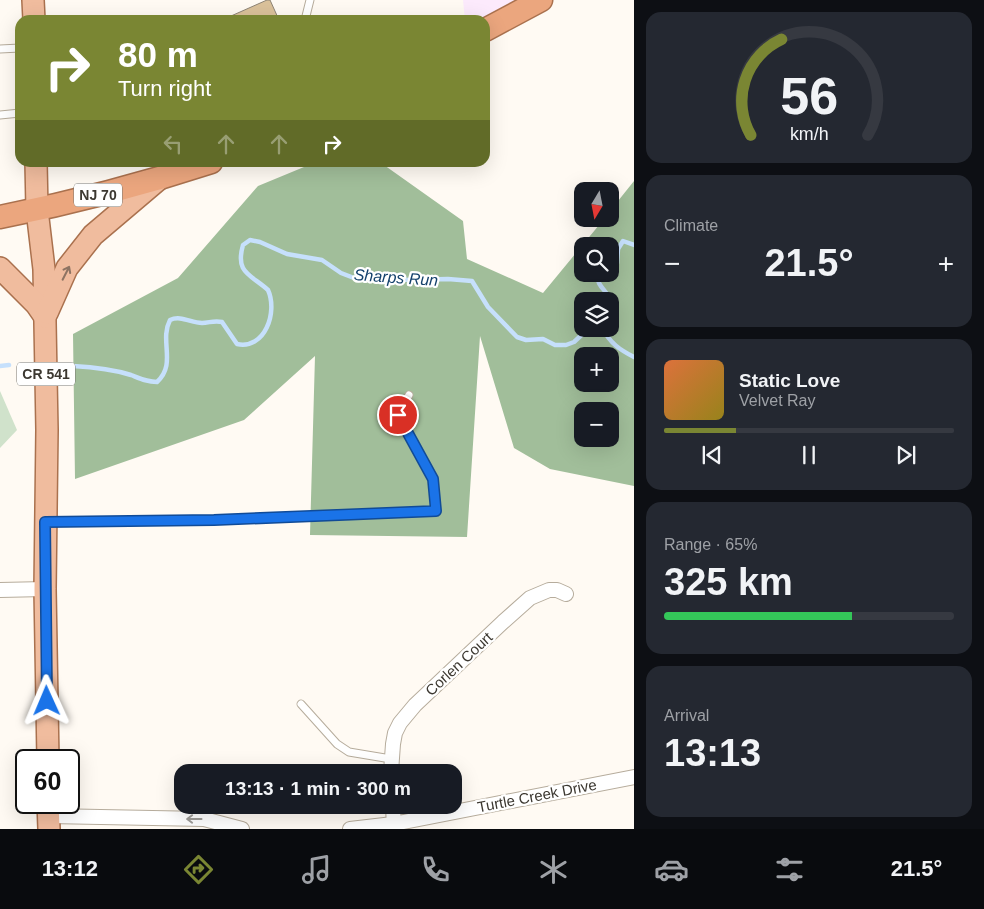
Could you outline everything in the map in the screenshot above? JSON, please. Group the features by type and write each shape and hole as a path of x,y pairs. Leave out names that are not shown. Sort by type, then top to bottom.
{"highway":[{"path":"490,27 541,0"},
{"name":"NJ 70","path":"0,217 37,210 159,179 196,167"}],"main road":[{"path":"33,0 34,15"},
{"name":"CR 541","path":"36,167 37,210 44,269 45,317 47,454 45,589 48,749"},
{"path":"45,317 67,268 93,234 159,179"},
{"path":"0,268 36,304 45,317"}],"street":[{"path":"0,590 45,589"},
{"name":"Corlen Court","path":"391,764 395,733 407,714 522,604 539,593 549,590 558,590 566,594"},
{"name":"Turtle Creek Drive","path":"350,829 394,826 634,777"},
{"path":"49,816 204,819 242,829"}],"lane":[{"path":"306,15 310,0"},
{"path":"0,48 15,48"},
{"path":"0,115 15,114"},
{"path":"45,522 214,520 436,511 433,479 398,415 409,395"},
{"path":"301,704 337,744 349,752 385,764"}],"shaded area":[{"path":"463,0 532,0 490,18 490,15 464,15"}],"green space":[{"path":"304,167 387,167 463,221 467,259 543,293 574,255 574,282 619,282 619,237 589,237 597,228 619,228 619,200 634,181 634,486 550,469 514,448 480,336 467,537 310,535 315,356 244,420 75,479 73,334 178,278 258,186"},
{"path":"0,391 17,430 0,448"}],"building":[{"path":"270,0 277,15 233,15"}],"waterway":[{"name":"Sharps Run","path":"73,366 109,370 157,382 166,368 167,328 170,320 174,319 202,323 222,322 237,344 247,344 255,341 267,328 270,318 271,299 268,290 246,272 241,262 243,245 250,240 260,242 287,254 322,260 341,273 354,278 380,277 408,280 448,279 472,281 488,307 517,337 526,340 543,339 555,345 566,345 574,342 579,337"},
{"name":"Sharps Run","path":"619,247 623,241 634,245"},
{"name":"Sharps Run","path":"598,282 606,292"},
{"path":"608,337 616,346 634,357"},
{"name":"Sharps Run","path":"0,366 9,365"}],"route":[{"path":"47,701 45,522 214,520 436,511 433,479 398,415"}]}
